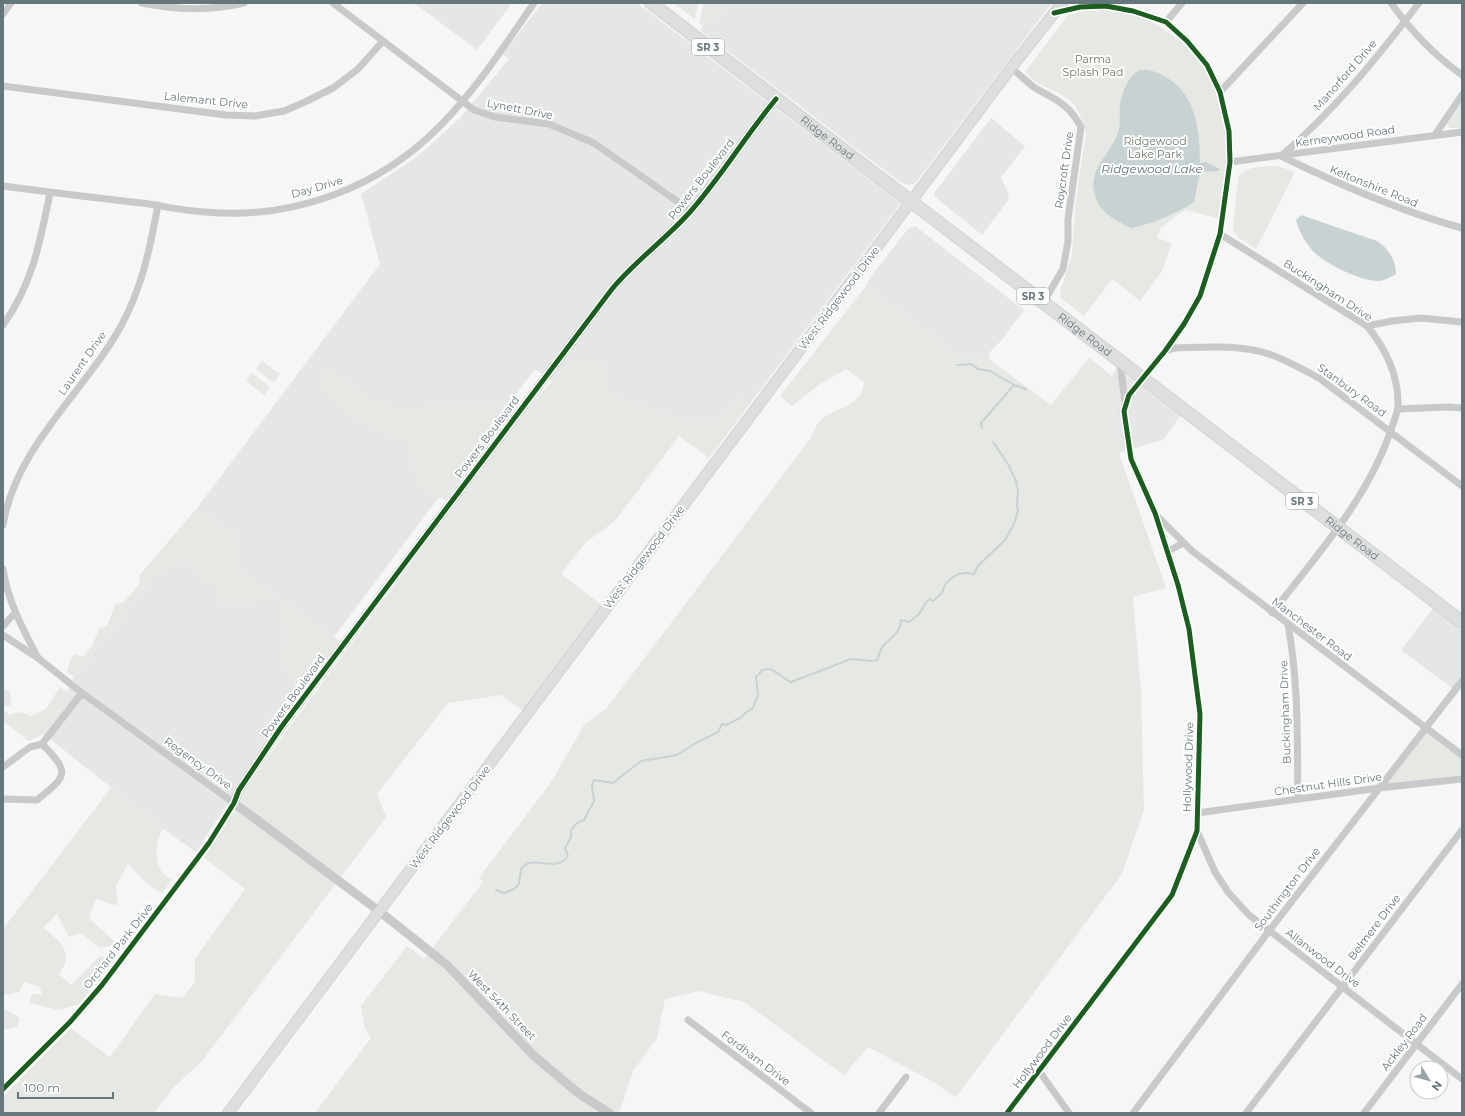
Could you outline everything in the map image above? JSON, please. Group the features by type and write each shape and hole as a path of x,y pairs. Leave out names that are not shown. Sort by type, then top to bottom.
{"main road":[{"name":"Ridge Road","path":"651,3 1462,622"},
{"name":"West Ridgewood Drive","path":"228,1113 1011,68 1062,3"}],"street":[{"path":"3,14 11,3"},
{"path":"142,3 168,8 219,9 244,3"},
{"name":"Lynett Drive","path":"333,3 474,110 495,117 549,124 594,143 691,211"},
{"name":"Day Drive","path":"3,186 207,212 250,213 306,204 349,190 391,167 428,137 462,101 534,3"},
{"path":"1054,13 1080,7 1106,6 1133,11 1166,22 1182,3"},
{"path":"1220,92 1303,3"},
{"path":"1391,3 1405,22 1440,59 1462,76"},
{"name":"Manorford Drive","path":"1281,156 1309,132 1343,96 1419,3"},
{"name":"Hollywood Drive","path":"1008,1113 1172,895 1197,831 1200,714 1189,629 1168,552 1155,513 1130,460 1125,426 1125,404 1133,388 1166,351 1200,296 1220,234 1230,162 1229,131 1220,92 1207,65 1187,41 1166,22"},
{"name":"Lalemant Drive","path":"3,86 226,115 255,116 284,110 333,88 358,69 382,41"},
{"name":"Roycroft Drive","path":"1011,68 1034,87 1064,103 1074,114 1081,127 1068,219 1068,241 1063,269 1043,303"},
{"path":"1435,135 1462,95"},
{"name":"Powers Boulevard","path":"234,803 239,790 282,726 608,295 625,275 665,239 691,211 776,99"},
{"name":"Kerneywood Road","path":"1230,162 1462,132"},
{"name":"Keltonshire Road","path":"1281,156 1373,199 1424,218 1462,228"},
{"path":"3,325 16,306 29,278 38,252 50,192"},
{"name":"Laurent Drive","path":"3,525 8,501 23,466 121,326 146,267 158,205"},
{"name":"Buckingham Drive","path":"1220,234 1367,326 1380,342 1390,363 1395,379 1398,408 1380,459 1359,498 1272,613"},
{"path":"1367,326 1392,321 1422,318 1462,322"},
{"name":"Stanbury Road","path":"1166,351 1174,348 1219,348 1248,350 1271,355 1319,378 1462,486"},
{"path":"1120,362 1125,404"},
{"path":"1398,408 1448,406 1462,408"},
{"name":"Manchester Road","path":"1155,513 1183,543 1272,613 1462,755"},
{"path":"1168,552 1183,543"},
{"path":"3,569 15,613 38,658"},
{"path":"3,626 15,613"},
{"name":"Buckingham Drive","path":"1288,625 1294,657 1296,683 1298,799"},
{"name":"Regency Drive","path":"3,635 38,658 82,693 234,803 379,911"},
{"name":"Southington Drive","path":"1133,1113 1269,931 1462,680"},
{"path":"4,766 30,747 42,744 82,693"},
{"path":"3,799 38,800 59,782 62,771 57,760 42,744"},
{"name":"Chestnut Hills Drive","path":"1197,812 1379,788 1462,779"},
{"name":"Orchard Park Drive","path":"3,1089 70,1022 102,985 209,842 234,803"},
{"name":"Belmere Drive","path":"1246,1113 1462,830"},
{"name":"Allanwood Drive","path":"1197,831 1215,872 1228,892 1249,915 1462,1079"},
{"name":"West 54th Street","path":"379,911 447,965 533,1055 578,1093 609,1113"},
{"name":"Ackley Road","path":"1364,1113 1462,984"},
{"name":"Fordham Drive","path":"688,1020 811,1113"},
{"path":"1039,1071 1069,1113"},
{"path":"879,1113 906,1077"}],"shaded area":[{"path":"414,3 512,3 477,50"},
{"path":"542,3 637,3 901,203 751,402 743,397 717,423 682,421 609,393 569,363 552,381 535,369 334,637 238,569 236,536 197,508 380,264 361,194 418,156 461,117 509,59 503,54"},
{"path":"721,3 1052,3 920,177 914,184 908,185 902,183 888,173 700,30"},
{"path":"991,118 1025,146 1001,178 1007,190 1009,199 982,235 934,196 935,192"},
{"path":"915,226 1024,310 1000,342 988,354 967,359 946,347 866,286 871,276 908,229"},
{"path":"1116,368 1180,416 1163,440 1119,453 1114,426 1112,376"},
{"path":"189,560 204,583 216,583 280,599 286,644 279,661 305,690 273,733 196,852 163,829 44,734 67,704 67,692 74,676 149,584 155,574"},
{"path":"1433,608 1462,630 1462,683 1456,691 1401,650"}],"green space":[{"path":"673,3 698,3 695,19"},
{"path":"704,3 733,3 715,19 702,25 699,23"},
{"name":"Ridgewood Lake Park","path":"1104,10 1128,13 1150,21 1185,45 1198,59 1216,90 1221,108 1226,145 1226,165 1220,219 1185,210 1160,228 1157,238 1172,243 1162,271 1140,301 1112,279 1084,316 1060,297 1061,289 1072,255 1076,198 1086,134 1084,125 1076,107 1070,100 1033,80 1026,71 1068,15 1085,11"},
{"path":"1462,103 1462,128 1449,128 1447,124"},
{"path":"1278,166 1295,172 1256,249 1238,237 1233,230 1238,178 1245,171 1250,169"},
{"path":"866,286 946,347 967,359 988,354 990,360 1051,405 1089,358 1112,376 1114,426 1119,453 1166,588 1133,597 1141,692 1144,810 1122,874 956,1097 932,1081 868,1047 844,1075 744,1002 699,991 665,999 657,1038 633,1071 619,1113 315,1113 371,1038 365,1029 361,1006 407,946 424,959 483,882 479,878 552,781 584,725 606,709 810,439 819,422 825,417 853,402 862,391 864,382 846,369 820,384 792,406 780,396"},
{"path":"262,361 280,374 274,383 256,369"},
{"path":"605,362 609,393 682,421 717,423 743,396 751,402 709,458 679,436 615,521 585,543 561,574 603,606 524,711 501,695 448,703 377,794 386,817 202,1061 175,1086 154,1113 3,1113 3,1097 71,1028 110,1057 155,994 183,998 195,982 195,959 245,889 203,857 222,831 245,789 523,413 569,363"},
{"path":"328,368 367,397 391,408 518,402 446,500 416,486 409,443 355,420 319,389"},
{"path":"252,373 270,387 264,395 246,381"},
{"path":"197,508 236,536 239,569 341,642 305,690 290,679 279,661 286,644 280,599 221,605 216,583 204,583 189,560 155,574 149,584 74,676 67,673 70,660 75,654 83,657 93,644 99,629 107,626 115,605 124,602 140,583 139,576"},
{"path":"60,687 67,692 67,704 44,734 29,741 3,721 3,709 9,715 19,712 31,716 46,709"},
{"path":"3,689 10,691 11,705 3,706"},
{"path":"1426,728 1462,755 1462,779 1379,788"},
{"path":"111,788 163,829 157,844 157,862 163,873 172,880 162,893 146,883 128,864 116,886 118,904 114,905 96,899 89,918 114,941 112,945 100,948 81,933 69,937 57,914 43,927 62,945 66,955 66,962 59,974 71,985 100,956 116,960 79,1004 59,1010 29,1003 32,994 42,994 40,987 24,982 19,992 3,995 3,929"},
{"path":"3,1008 20,1018 17,1027 3,1030"}],"water":[{"name":"Ridgewood Lake","path":"1140,70 1152,71 1164,76 1175,83 1183,92 1189,102 1197,125 1200,163 1206,162 1220,169 1219,171 1200,172 1194,202 1164,218 1131,228 1112,218 1103,210 1096,198 1093,183 1102,160 1118,133 1120,105 1124,90 1132,76"},
{"path":"1301,215 1377,241 1385,247 1391,255 1395,264 1396,274 1379,281 1353,275 1334,266 1317,255 1302,236 1296,220"}],"waterway":[{"path":"957,365 971,364 978,369 990,371 1014,385"},
{"path":"982,428 981,423 1014,385 1026,389"},
{"path":"496,890 504,893 514,889 519,884 521,869 526,865 532,863 557,863 563,861 568,856 565,848 571,837 571,830 577,823 584,820 594,801 592,785 594,780 613,783 641,761 677,755 694,744 718,732 722,724 726,725 742,717 753,708 758,695 756,677 763,670 770,669 791,682 851,659 874,661 878,659 879,653 884,645 899,629 901,620 909,622 919,614 927,601 930,599 933,601 942,593 949,580 963,573 974,574 978,566 1005,540 1014,524 1018,511 1017,483 1008,464 993,442"}],"cycle path":[{"path":"1007,1113 1172,895 1197,831 1200,714 1189,629 1178,585 1155,513 1131,459 1124,411 1129,395 1165,351 1184,324 1200,296 1220,234 1230,162 1229,131 1220,92 1207,65 1187,41 1166,22 1133,11 1106,6 1080,7 1054,13"},
{"path":"3,1089 70,1022 102,985 209,843 234,803 239,790 282,726 612,289 630,269 690,212 776,99"}],"park label":[{"name":"Parma Splash Pad","path":"1093,65"}]}
